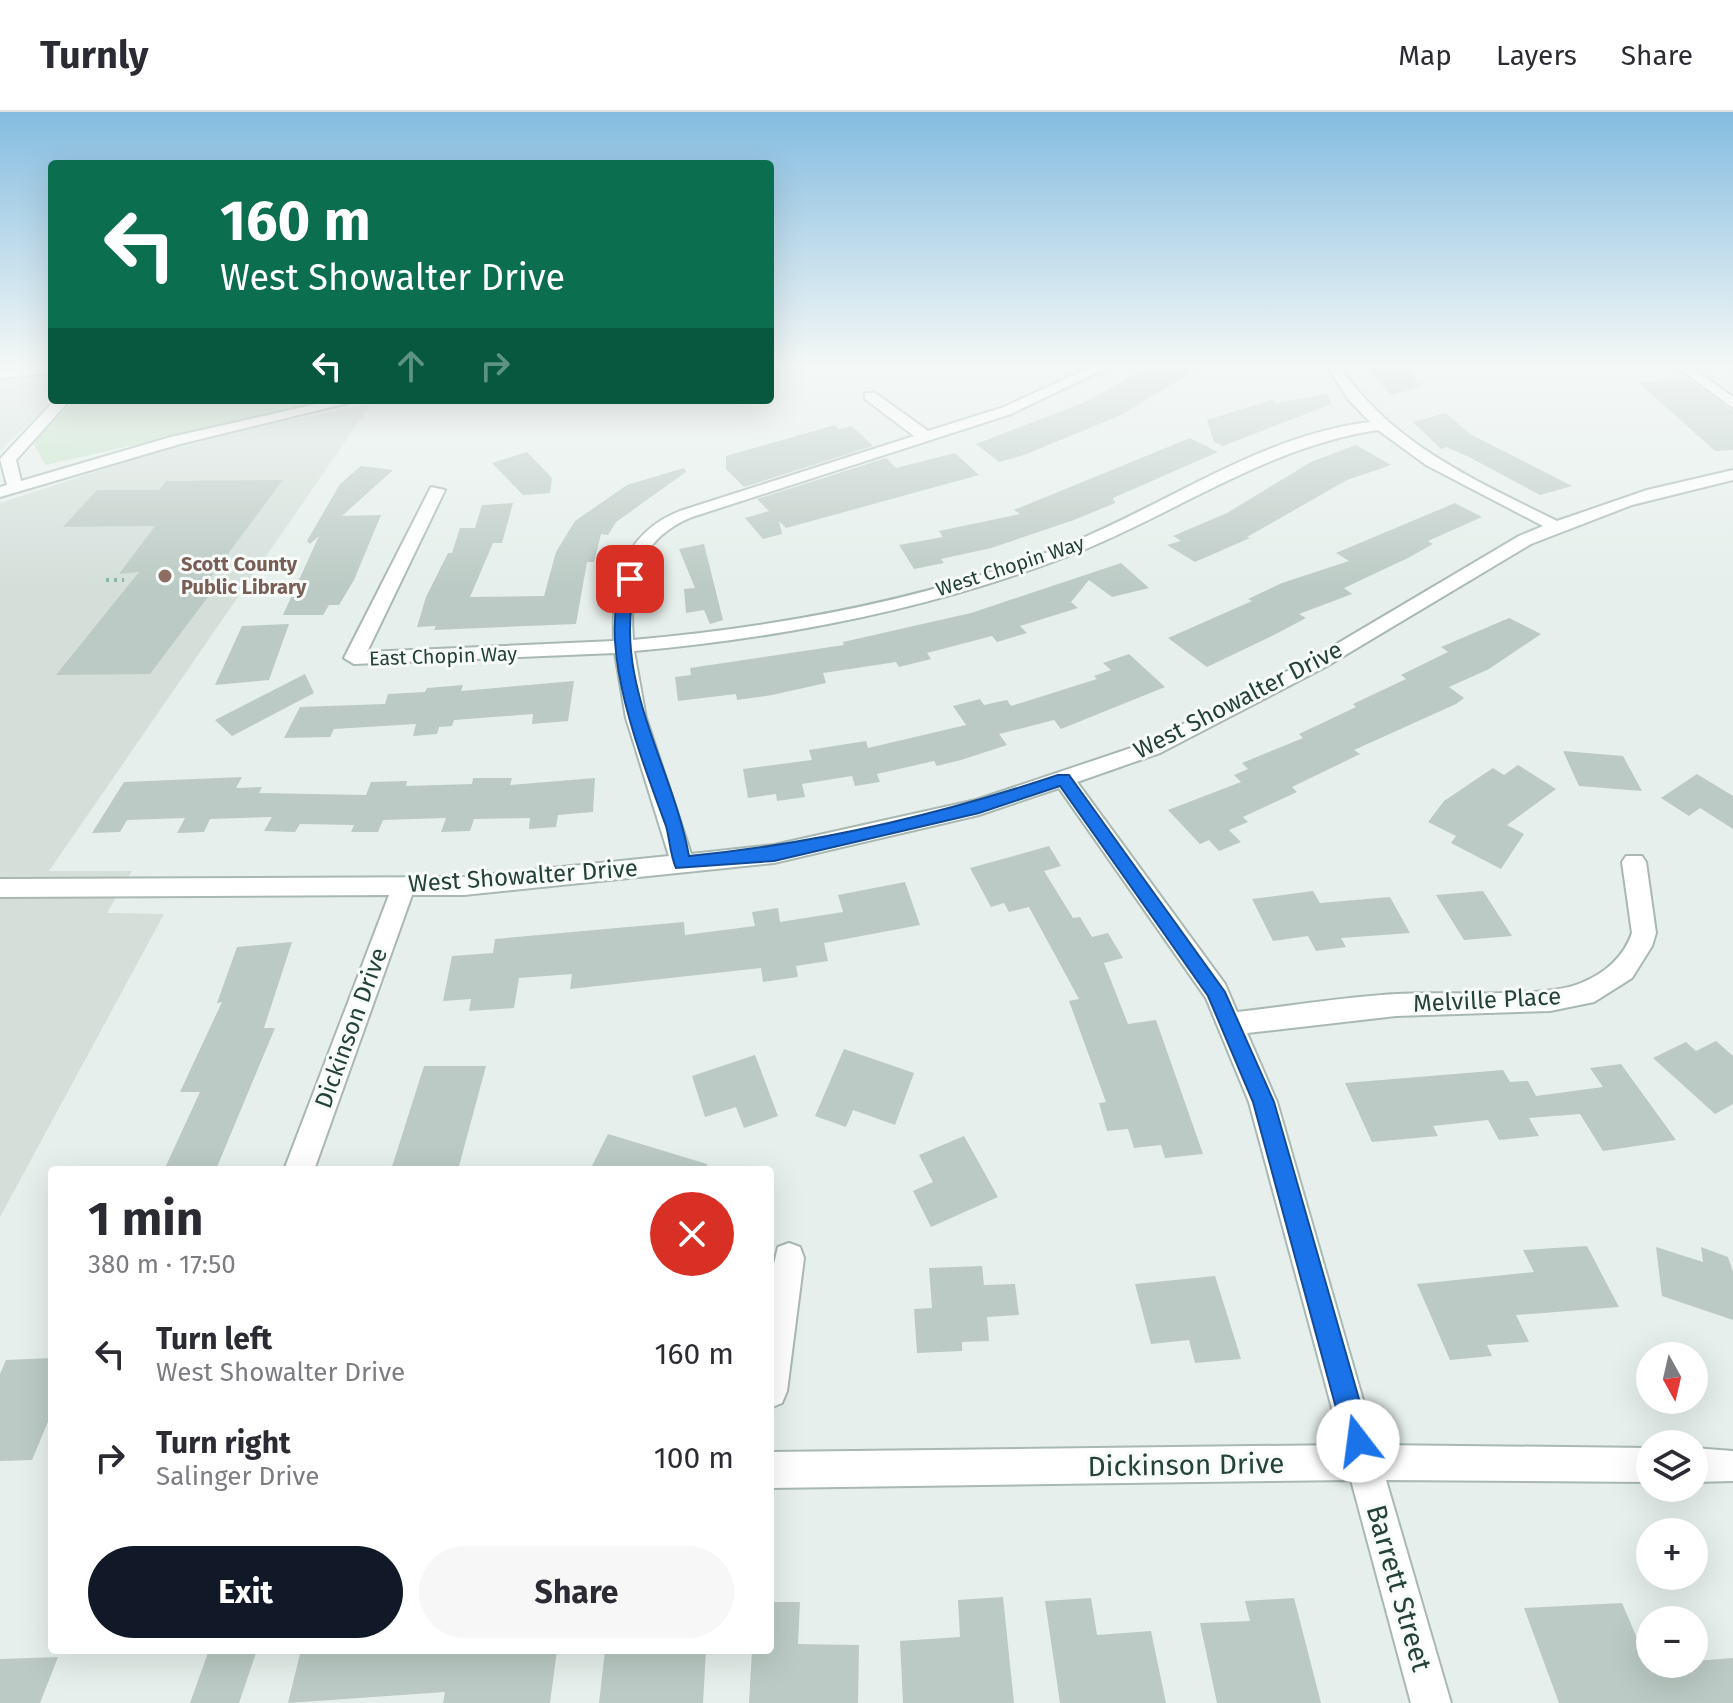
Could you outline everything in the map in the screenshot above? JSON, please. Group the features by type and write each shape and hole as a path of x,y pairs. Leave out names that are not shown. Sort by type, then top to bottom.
{"street":[{"path":"25,441 8,459 7,490 172,441"},
{"path":"682,863 677,834 636,719 623,648 624,598 645,540 669,521 917,441"},
{"name":"West Chopin Way","path":"623,648 692,640 855,611 972,581 1083,544 1298,441"},
{"path":"1401,441 1450,473 1555,526"},
{"name":"West Showalter Drive","path":"0,888 464,886 774,854 979,807 1153,748 1320,662 1525,540 1555,526 1594,509 1665,488 1733,475"},
{"name":"East Chopin Way","path":"437,490 354,658 623,648"},
{"name":"Barrett Street","path":"1064,779 1216,992 1263,1102 1431,1703"},
{"name":"Melville Place","path":"1229,1024 1396,1005 1550,1000 1585,994 1623,971 1640,946 1644,933 1634,862"},
{"name":"Dickinson Drive","path":"300,1166 404,886"},
{"path":"774,1363 789,1258"},
{"name":"Dickinson Drive","path":"774,1470 1364,1462 1636,1465"}],"path":[{"path":"106,580 124,580"}],"shaded area":[{"path":"0,441 10,441 0,451"},
{"path":"189,441 345,441 49,871 132,871 107,913 164,914 0,1217 0,503"}],"green space":[{"path":"34,441 152,441 45,465"}],"building":[{"path":"778,441 868,441 873,446 744,487 726,469 726,456"},
{"path":"983,441 1058,441 999,462 976,444"},
{"path":"1182,441 1196,441 1218,452 1113,498 1115,503 1074,520 991,548 941,559 944,563 914,569 899,545 943,537 939,531 1020,514 1014,510"},
{"path":"1214,441 1235,441 1223,446"},
{"path":"1433,441 1484,441 1572,486 1540,495 1467,456 1446,447 1441,449"},
{"path":"1704,441 1733,441 1733,450 1715,451"},
{"path":"1356,445 1391,465 1347,480 1247,537 1250,538 1195,562 1167,545 1181,541 1173,536 1227,513 1311,462"},
{"path":"527,452 552,478 550,493 523,495 492,463"},
{"path":"955,453 979,475 786,528 779,521 782,534 763,539 745,518 769,511 757,499 886,458 896,468"},
{"path":"361,466 393,470 342,516 381,515 354,580 339,605 329,605 323,615 283,615 319,536 310,544 307,541 340,484"},
{"path":"684,468 686,472 616,522 608,535 601,534 594,562 587,562 576,624 434,630 436,626 417,627 426,597 448,553 452,553 460,528 475,528 482,505 513,503 502,543 493,543 470,597 544,596 556,552 575,521 627,485"},
{"name":"Scott County Public Library","path":"283,480 201,590 208,597 150,674 56,675 139,572 119,574 155,526 63,527 97,490 159,490 166,481"},
{"path":"1455,503 1482,517 1428,541 1433,544 1344,588 1352,594 1299,614 1306,618 1207,667 1168,638 1252,601 1248,599 1282,583 1349,561 1336,553"},
{"path":"704,544 723,620 710,624 704,610 686,613 684,589 695,588 679,549"},
{"path":"1121,563 1149,588 1112,597 1089,580 1071,602 1078,608 1020,626 1027,633 997,642 992,636 927,653 931,659 899,667 896,662 823,673 826,683 772,695 737,700 736,694 678,701 675,677 691,675 690,668 844,645 843,642 971,613"},
{"path":"1509,618 1541,634 1489,669 1449,687 1464,698 1456,704 1354,750 1360,754 1292,787 1297,792 1243,817 1248,822 1229,830 1241,842 1219,851 1209,840 1200,844 1168,810 1241,782 1234,775 1248,769 1242,763 1303,738 1299,734 1356,707 1353,704 1406,679 1401,675 1448,652 1441,647"},
{"path":"289,624 269,680 215,685 242,626"},
{"path":"1129,654 1165,687 1061,729 1054,720 999,734 1007,745 961,760 937,766 934,761 877,774 880,782 855,786 852,776 802,784 805,797 777,801 776,794 748,798 743,769 812,760 809,750 866,741 868,748 966,725 953,706 980,699 984,705 1007,700 1011,706 1097,679 1094,676 1111,670 1103,663"},
{"path":"305,674 314,693 232,736 215,720"},
{"path":"574,681 568,721 532,724 533,714 454,720 452,726 439,727 437,734 413,736 416,724 334,729 330,737 284,738 300,707 385,704 388,694 425,692 427,688 463,685 461,691"},
{"path":"1563,751 1623,756 1642,791 1579,786"},
{"path":"1518,765 1556,789 1507,825 1524,834 1501,869 1451,843 1456,836 1428,822 1444,801 1493,768 1504,775"},
{"path":"1697,774 1733,796 1733,829 1700,808 1689,816 1661,798"},
{"path":"242,777 236,788 262,787 259,793 366,795 371,782 407,781 406,786 472,784 473,778 512,778 510,785 595,778 593,812 558,815 556,827 529,829 530,818 474,819 470,831 441,832 446,818 383,820 378,832 351,832 354,825 300,824 295,832 264,831 272,817 210,819 204,832 177,833 185,818 127,820 120,832 92,833 124,782"},
{"path":"1049,846 1061,866 1044,871 1073,918 1080,917 1092,937 1108,933 1123,958 1104,963 1128,1024 1156,1020 1203,1154 1165,1158 1161,1145 1134,1148 1128,1129 1107,1131 1099,1103 1106,1102 1069,1001 1079,999 1029,907 1009,912 1004,903 991,907 970,868"},
{"path":"905,882 920,925 824,943 828,961 796,966 798,977 763,982 761,968 570,989 572,974 519,978 514,1008 469,1011 471,999 443,1001 452,956 493,953 495,939 684,922 685,935 755,926 752,912 778,908 780,922 843,912 838,895"},
{"path":"1313,891 1320,903 1390,897 1410,933 1341,938 1346,947 1316,951 1308,936 1273,941 1252,899"},
{"path":"1483,891 1512,936 1464,940 1436,895"},
{"path":"292,942 264,1028 275,1028 217,1166 166,1166 200,1092 180,1092 222,1002 217,1003 237,947"},
{"path":"1716,1041 1733,1056 1733,1104 1715,1114 1653,1058 1686,1042 1696,1051"},
{"path":"844,1049 914,1073 895,1125 853,1110 846,1127 815,1116"},
{"path":"755,1055 778,1116 744,1128 736,1107 705,1117 692,1076"},
{"path":"1621,1064 1676,1140 1603,1151 1580,1114 1529,1118 1539,1136 1499,1140 1488,1120 1433,1126 1438,1136 1372,1142 1345,1083 1503,1070 1510,1082 1528,1081 1536,1096 1603,1087 1590,1068"},
{"path":"424,1066 486,1066 459,1166 392,1166"},
{"path":"608,1134 707,1164 707,1166 592,1166"},
{"path":"964,1136 998,1197 931,1227 913,1191 933,1182 919,1155"},
{"path":"1587,1246 1619,1307 1516,1315 1529,1342 1487,1345 1492,1356 1450,1360 1417,1284 1534,1272 1523,1250"},
{"path":"1656,1247 1703,1262 1701,1247 1728,1257 1733,1272 1733,1320 1662,1296"},
{"path":"982,1266 984,1285 1015,1284 1019,1315 987,1317 989,1341 962,1342 962,1351 917,1353 914,1309 932,1308 929,1268"},
{"path":"1215,1276 1241,1359 1195,1363 1189,1340 1151,1344 1135,1284"},
{"path":"48,1358 48,1422 32,1460 0,1461 0,1374 6,1360"},
{"path":"1003,1597 1014,1703 903,1703 900,1641 960,1637 958,1600"},
{"path":"1091,1598 1097,1635 1151,1631 1166,1703 1060,1703 1045,1601"},
{"path":"1294,1598 1321,1703 1217,1703 1200,1623 1250,1621 1245,1601"},
{"path":"774,1602 800,1602 798,1644 859,1645 858,1703 749,1703 752,1654 774,1654"},
{"path":"1622,1603 1636,1636 1636,1678 1708,1678 1708,1660 1733,1658 1733,1703 1559,1703 1524,1608"},
{"path":"208,1654 256,1654 239,1703 190,1703"},
{"path":"300,1654 556,1654 550,1703 443,1703 445,1692 288,1703"},
{"path":"605,1654 706,1654 703,1703 599,1703"},
{"path":"58,1657 40,1703 0,1703 0,1659"}],"place":[{"name":"Scott County Public Library","path":"165,576"}],"route":[{"path":"630,579 624,598 623,648 636,719 677,834 682,863 774,854 979,807 1064,779 1216,992 1263,1102 1358,1441"}]}
